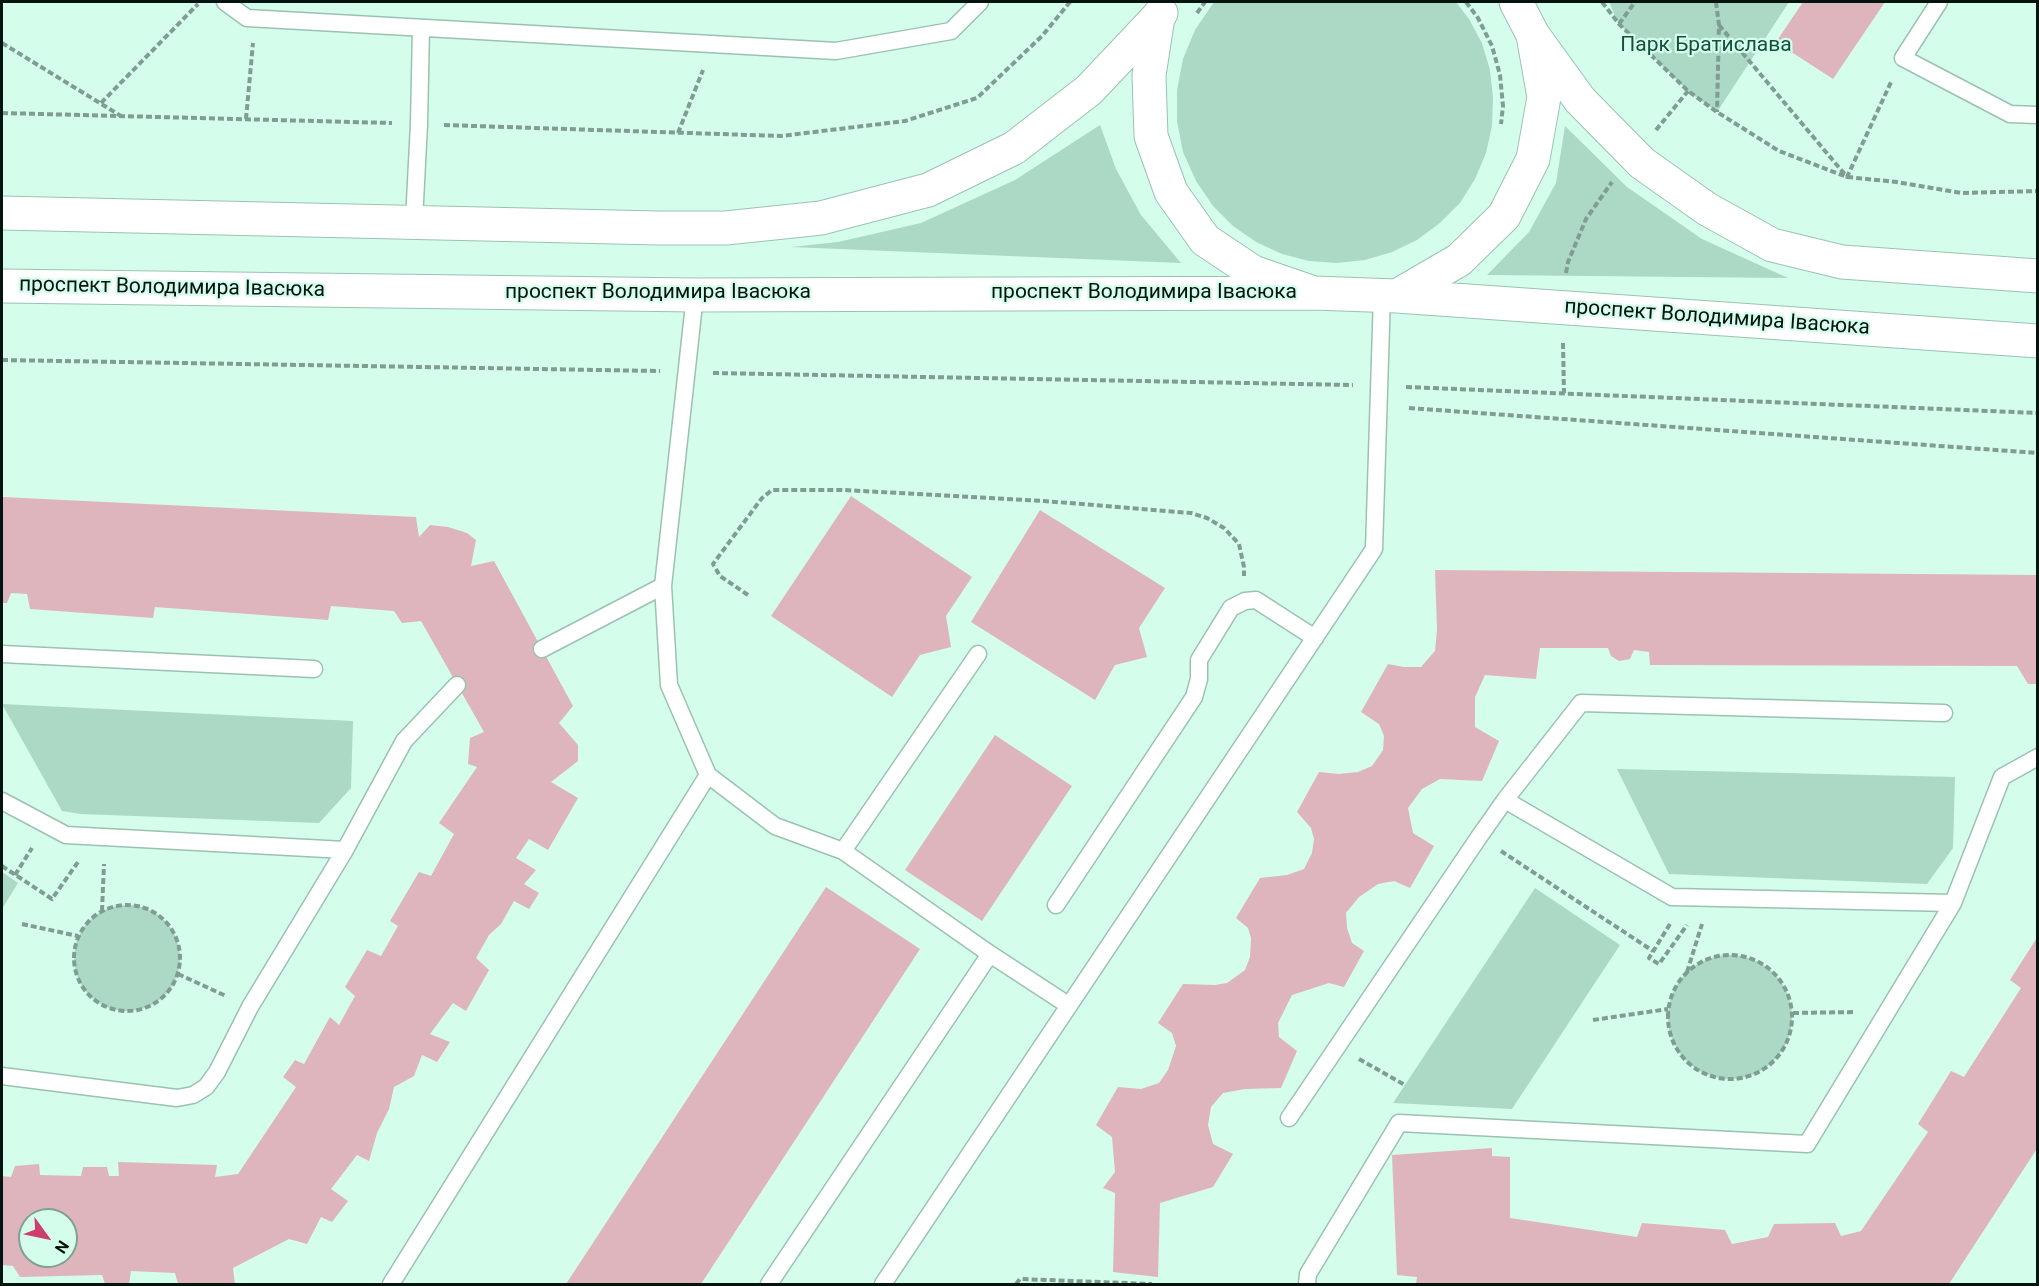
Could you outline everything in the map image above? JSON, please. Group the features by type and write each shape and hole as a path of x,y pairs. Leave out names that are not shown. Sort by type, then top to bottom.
{"main road":[{"path":"1516,2 1533,34 1580,100 1642,163 1707,209 1772,245 1842,262 2037,276"},
{"path":"2,213 726,228 821,218 927,190 1014,148 1089,90 1163,9"},
{"path":"1163,9 1149,75 1151,136 1171,192 1205,240 1253,272 1314,293"},
{"path":"1389,296 1459,260 1504,216 1533,159 1544,97 1533,34"},
{"name":"проспект Володимира Івасюка","path":"2,286 695,295 1314,293 1389,296 2037,341"}],"lane":[{"path":"225,2 247,18 255,19 836,51 951,31 980,2"},
{"path":"1939,2 1903,58 2010,114 2037,115"},
{"path":"414,221 421,28"},
{"path":"695,295 663,586 669,685 708,775 775,826 843,851 990,954 1068,1005"},
{"path":"882,1284 1374,549 1380,385 1389,296"},
{"path":"542,649 663,586"},
{"path":"1056,905 1194,697 1199,679 1199,660 1231,608 1245,601 1256,600 1315,638"},
{"path":"2,654 314,669"},
{"path":"843,851 978,654"},
{"path":"2,1076 177,1098 193,1095 206,1087 217,1072 250,1007 345,849 404,741 457,685"},
{"path":"1289,1118 1505,800 1581,704 1944,713"},
{"path":"1307,1284 1308,1274 1399,1124 1807,1144 1953,903 2002,777 2037,757"},
{"path":"391,1284 708,775"},
{"path":"1505,800 1672,897 1953,903"},
{"path":"2,801 66,835 345,849"},
{"path":"769,1284 990,954"}],"path":[{"path":"100,103 200,2"},
{"path":"2,113 782,136 905,121 977,98 1042,36 1070,2"},
{"path":"1466,2 1488,36 1498,66 1503,106 1501,127"},
{"path":"1602,2 1619,24 1688,91 1779,151 1847,177 1897,182 1962,193 2037,191"},
{"path":"1619,24 1635,2"},
{"path":"1716,2 1719,25 1717,112"},
{"path":"246,120 255,19"},
{"path":"1719,25 1847,177"},
{"path":"2,43 122,116"},
{"path":"678,133 714,44"},
{"path":"1847,177 1903,58"},
{"path":"1564,393 1563,308 1568,262 1586,219 1612,182 1688,91"},
{"path":"2,360 1380,385 2037,413"},
{"path":"1409,408 2037,453"},
{"path":"748,595 720,576 713,564 762,498 772,490 844,490 1044,501 1191,513 1207,518 1224,528 1239,544 1244,567 1245,601"},
{"path":"1479,837 1653,951"},
{"path":"2,866 52,899 81,859"},
{"path":"102,911 104,860"},
{"path":"1687,897 1649,958 1659,964 1686,925 1702,924 1687,972"},
{"path":"118,905 137,906 153,912 167,923 176,938 180,956 178,974 170,990 158,1002 142,1009 124,1011 108,1008 93,999 81,986 75,970 74,953 78,936 88,922 102,911 118,905"},
{"path":"22,924 78,936"},
{"path":"1725,955 1745,956 1763,964 1778,977 1788,994 1793,1013 1791,1033 1783,1051 1769,1066 1751,1076 1730,1080 1709,1077 1691,1066 1677,1050 1669,1030 1668,1009 1674,989 1687,972 1704,960 1725,955"},
{"path":"178,974 250,1007"},
{"path":"1593,1020 1668,1009"},
{"path":"1793,1013 1887,1012"},
{"path":"1337,1047 1406,1085"},
{"path":"1016,1284 1020,1279 1152,1284"}],"green space":[{"path":"1214,2 1456,2 1469,19 1482,43 1490,70 1493,98 1492,126 1486,153 1475,179 1460,203 1440,223 1417,240 1392,252 1365,260 1337,263 1309,261 1282,254 1256,242 1233,226 1213,206 1196,181 1183,152 1177,121 1177,90 1183,59 1195,30"},
{"name":"Парк Братислава","path":"1609,2 1789,2 1717,112 1688,91 1619,24"},
{"path":"1100,125 1116,169 1141,215 1181,263 791,247 838,242 921,223 1015,180"},
{"path":"1565,126 1627,187 1702,239 1788,278 1487,275 1529,232 1556,183"},
{"path":"2,704 353,721 351,788 319,823 81,814 62,811"},
{"path":"1617,769 1955,777 1953,848 1927,884 1669,874"},
{"path":"2,872 18,883 2,909"},
{"path":"1535,888 1620,945 1512,1109 1393,1103"},
{"path":"127,905 147,909 164,921 176,938 180,958 176,978 164,995 147,1007 127,1011 107,1007 90,995 78,978 74,958 78,938 90,921 107,909"},
{"path":"1730,955 1754,960 1774,973 1787,993 1792,1017 1787,1041 1774,1061 1754,1074 1730,1079 1706,1074 1686,1061 1673,1041 1668,1017 1673,993 1686,973 1706,960"}],"building":[{"path":"1803,2 1885,2 1833,79 1776,42"},
{"path":"851,496 972,577 946,616 951,647 920,655 892,697 771,616"},
{"path":"2,497 416,517 419,537 430,525 448,527 467,533 476,540 471,566 494,561 573,706 559,723 578,745 578,761 551,782 578,798 548,850 529,839 516,858 536,870 524,884 539,893 529,909 514,901 501,924 489,935 476,958 489,970 466,1011 453,1003 430,1034 450,1042 437,1062 422,1055 414,1076 394,1087 389,1109 377,1133 369,1161 357,1155 331,1189 348,1201 332,1222 321,1217 307,1244 289,1239 233,1268 235,1284 178,1284 175,1273 131,1271 129,1284 105,1284 102,1275 20,1277 13,1266 2,1265 2,1176 11,1177 15,1166 39,1164 40,1175 81,1176 83,1167 107,1167 109,1176 119,1176 118,1162 217,1165 215,1177 238,1174 296,1087 283,1077 295,1060 304,1064 330,1017 339,1025 355,996 345,987 367,950 381,956 398,926 390,921 419,872 431,876 454,834 439,823 477,767 468,764 470,738 484,732 421,621 402,623 394,611 331,606 328,620 155,607 153,618 30,609 27,594 11,593 7,603 2,603"},
{"path":"1040,510 1165,588 1139,628 1147,657 1115,665 1095,700 971,622"},
{"path":"1435,570 2038,575 2038,684 2028,684 2017,666 1650,665 1649,652 1634,650 1630,659 1619,661 1611,656 1608,648 1540,648 1536,679 1485,675 1475,697 1475,727 1499,741 1482,781 1440,779 1422,789 1408,808 1413,833 1434,846 1410,888 1394,881 1378,884 1359,897 1346,913 1347,928 1352,943 1364,951 1344,987 1329,983 1292,995 1278,1023 1279,1037 1297,1051 1281,1088 1245,1089 1223,1093 1211,1107 1208,1125 1213,1144 1233,1154 1213,1187 1160,1203 1158,1277 1113,1272 1115,1193 1103,1188 1115,1172 1112,1137 1096,1125 1118,1087 1141,1089 1159,1083 1168,1070 1176,1046 1172,1033 1158,1023 1183,984 1227,983 1245,970 1250,957 1251,938 1248,928 1236,918 1260,878 1287,875 1304,869 1312,853 1314,839 1311,828 1297,812 1319,772 1339,774 1358,772 1372,766 1383,750 1384,736 1379,724 1361,712 1388,664 1421,667 1435,651 1437,630"},
{"path":"995,735 1072,786 982,921 905,870"},
{"path":"826,887 920,949 701,1284 566,1284"},
{"path":"2038,936 2038,1147 1949,1284 1416,1284 1417,1277 1397,1275 1392,1155 1492,1148 1492,1156 1510,1157 1510,1218 1637,1237 1642,1223 1725,1230 1732,1244 1768,1237 1774,1224 1835,1223 1841,1236 1861,1231 1928,1132 1918,1124 1951,1071 1964,1077 2021,988 2010,980"}]}
